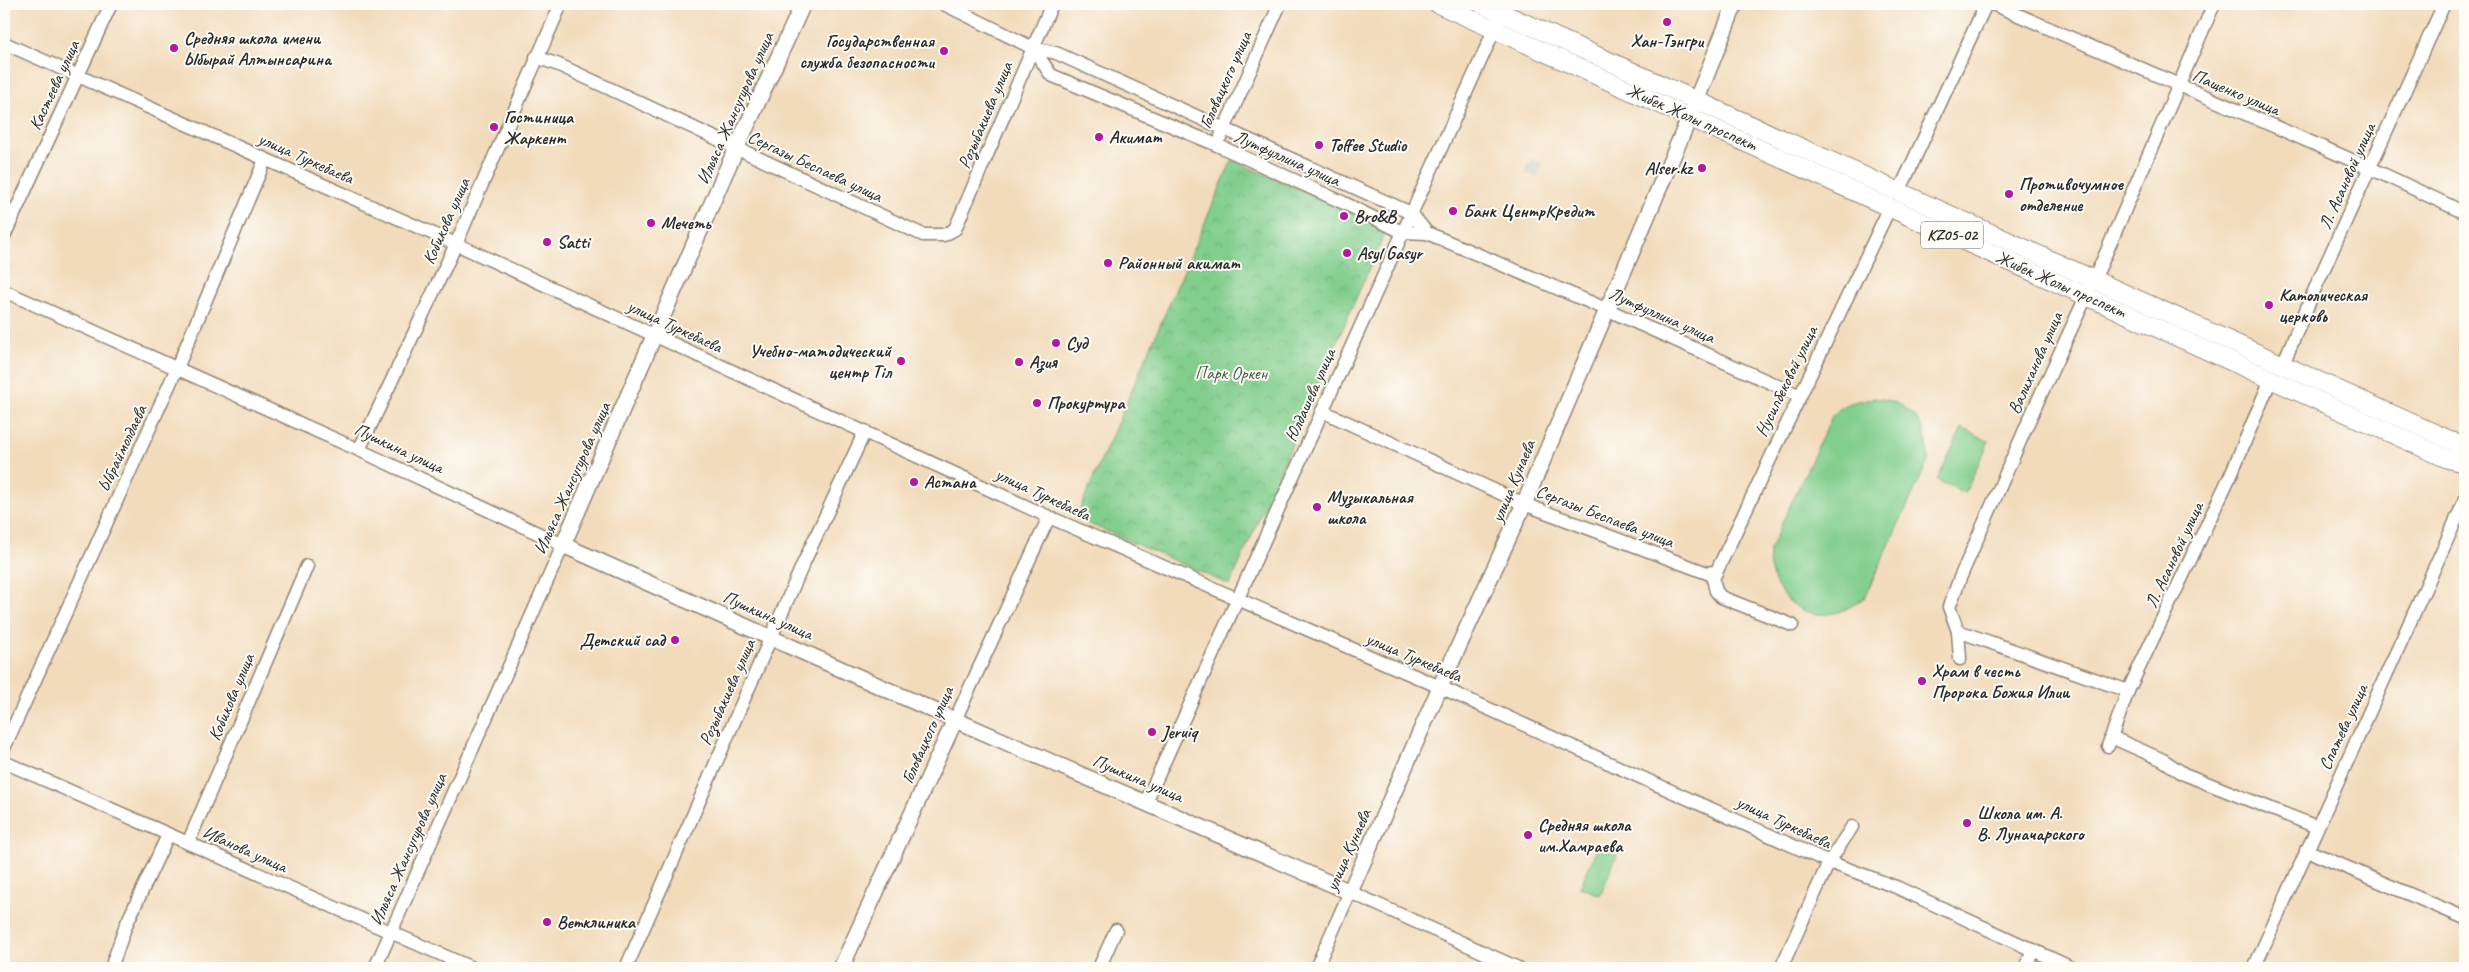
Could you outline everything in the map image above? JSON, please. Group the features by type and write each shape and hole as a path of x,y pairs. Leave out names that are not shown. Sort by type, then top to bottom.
{"highway":[{"name":"Жибек Жолы проспект","path":"1438,4 2448,459 2465,463"},
{"name":"Жибек Жолы проспект","path":"1482,4 1504,8 1696,100 2465,448"}],"main road":[{"name":"Ильяса Жансугурова улица","path":"563,544 803,4"},
{"name":"улица Кунаева","path":"1350,892 1440,687 1524,504 1690,116 1735,4"},
{"name":"Пушкина улица","path":"563,544 955,720 1350,892"},
{"name":"Головацкого улица","path":"842,968 955,720"}],"street":[{"name":"Кастеева улица","path":"4,236 110,4"},
{"name":"Кобикова улица","path":"359,450 456,244 560,4"},
{"name":"Лутфуллина улица","path":"944,4 1033,48 1056,52 1411,213 1427,233"},
{"name":"Розыбакиева улица","path":"944,235 955,229 1052,4"},
{"name":"Головацкого улица","path":"1217,145 1280,4"},
{"path":"1899,192 1986,4"},
{"name":"Пащенко улица","path":"1993,4 2370,168 2465,213"},
{"name":"Валиханова улица","path":"1960,659 1958,631 1949,606 2214,4"},
{"name":"Л. Асановой улица","path":"2283,364 2444,4"},
{"name":"Юлдашева улица","path":"1146,802 1504,8"},
{"name":"улица Туркебаева","path":"4,43 456,244 1049,517 1440,687 1829,862 1896,888 2072,968"},
{"name":"Лутфуллина улица","path":"1033,48 1051,75 1217,145 1344,203 1402,232 1427,233 1606,309 1798,395"},
{"name":"Сергазы Беспаева улица","path":"536,58 559,65 923,234 944,235"},
{"name":"Ыбраймолдаева","path":"4,748 177,368 265,160"},
{"name":"Нусипбековой улица","path":"1712,575 1890,207"},
{"name":"Пушкина улица","path":"4,291 359,450 563,544"},
{"name":"Л. Асановой улица","path":"2271,379 2232,472 2128,691 2110,742 2163,760 2192,778 2317,827"},
{"name":"Сергазы Беспаева улица","path":"1322,411 1524,504 1712,575"},
{"name":"Розыбакиева улица","path":"626,968 770,637 865,431"},
{"name":"Спатева улица","path":"2254,968 2465,500"},
{"name":"Головацкого улица","path":"955,720 1049,517"},
{"name":"Ильяса Жансугурова улица","path":"375,968 563,544"},
{"name":"Кобикова улица","path":"188,843 307,566"},
{"path":"1712,575 1716,591 1721,597 1792,625"},
{"path":"1958,631 2128,691"},
{"name":"Иванова улица","path":"4,762 472,968"},
{"path":"1781,968 1829,862 1852,827"},
{"path":"111,968 126,925 168,834"},
{"path":"2306,850 2465,918"},
{"name":"Пушкина улица","path":"1350,892 1518,968"},
{"name":"улица Кунаева","path":"1316,968 1350,892"},
{"path":"1099,968 1116,930"},
{"path":"2025,968 2033,950"}],"shaded area":[{"path":"1531,159 1542,163 1537,178 1525,173 1527,163"}],"green space":[{"name":"Парк Оркен","path":"1232,160 1387,228 1230,585 1076,518"},
{"path":"1874,398 1898,404 1908,409 1915,417 1925,436 1928,461 1865,597 1851,606 1834,613 1820,614 1808,612 1796,607 1786,599 1778,588 1769,564 1769,551 1832,416 1846,405"},
{"path":"1962,428 1989,441 1965,493 1937,480"},
{"path":"1598,847 1617,855 1600,895 1580,887"}],"place":[{"name":"Хан-Тэнгри","path":"1667,22"},
{"name":"Средняя школа имени Ыбырай Алтынсарина","path":"174,48"},
{"name":"Государственная служба безопасности","path":"944,51"},
{"name":"Гостиница Жаркент","path":"494,127"},
{"name":"Акимат","path":"1099,137"},
{"name":"Toffee Studio","path":"1319,145"},
{"name":"Alser.kz","path":"1702,168"},
{"name":"Противочумное отделение","path":"2009,194"},
{"name":"Банк ЦентрКредит","path":"1453,211"},
{"name":"Bro&B","path":"1344,216"},
{"name":"Мечеть","path":"651,223"},
{"name":"Satti","path":"547,242"},
{"name":"Asyl Gasyr","path":"1347,253"},
{"name":"Районный акимат","path":"1108,263"},
{"name":"Католическая церковь","path":"2269,305"},
{"name":"Суд","path":"1056,343"},
{"name":"Учебно-матодический центр Тіл","path":"901,361"},
{"name":"Азия","path":"1019,362"},
{"name":"Прокуртура","path":"1037,403"},
{"name":"Астана","path":"914,482"},
{"name":"Музыкальная школа","path":"1317,507"},
{"name":"Детский сад","path":"675,640"},
{"name":"Храм в честь Пророка Божия Илии","path":"1922,681"},
{"name":"Jeruiq","path":"1152,732"},
{"name":"Школа им. А. В. Луначарского","path":"1967,823"},
{"name":"Средняя школа им.Хамраева","path":"1528,835"},
{"name":"Ветклиника","path":"547,922"}]}
